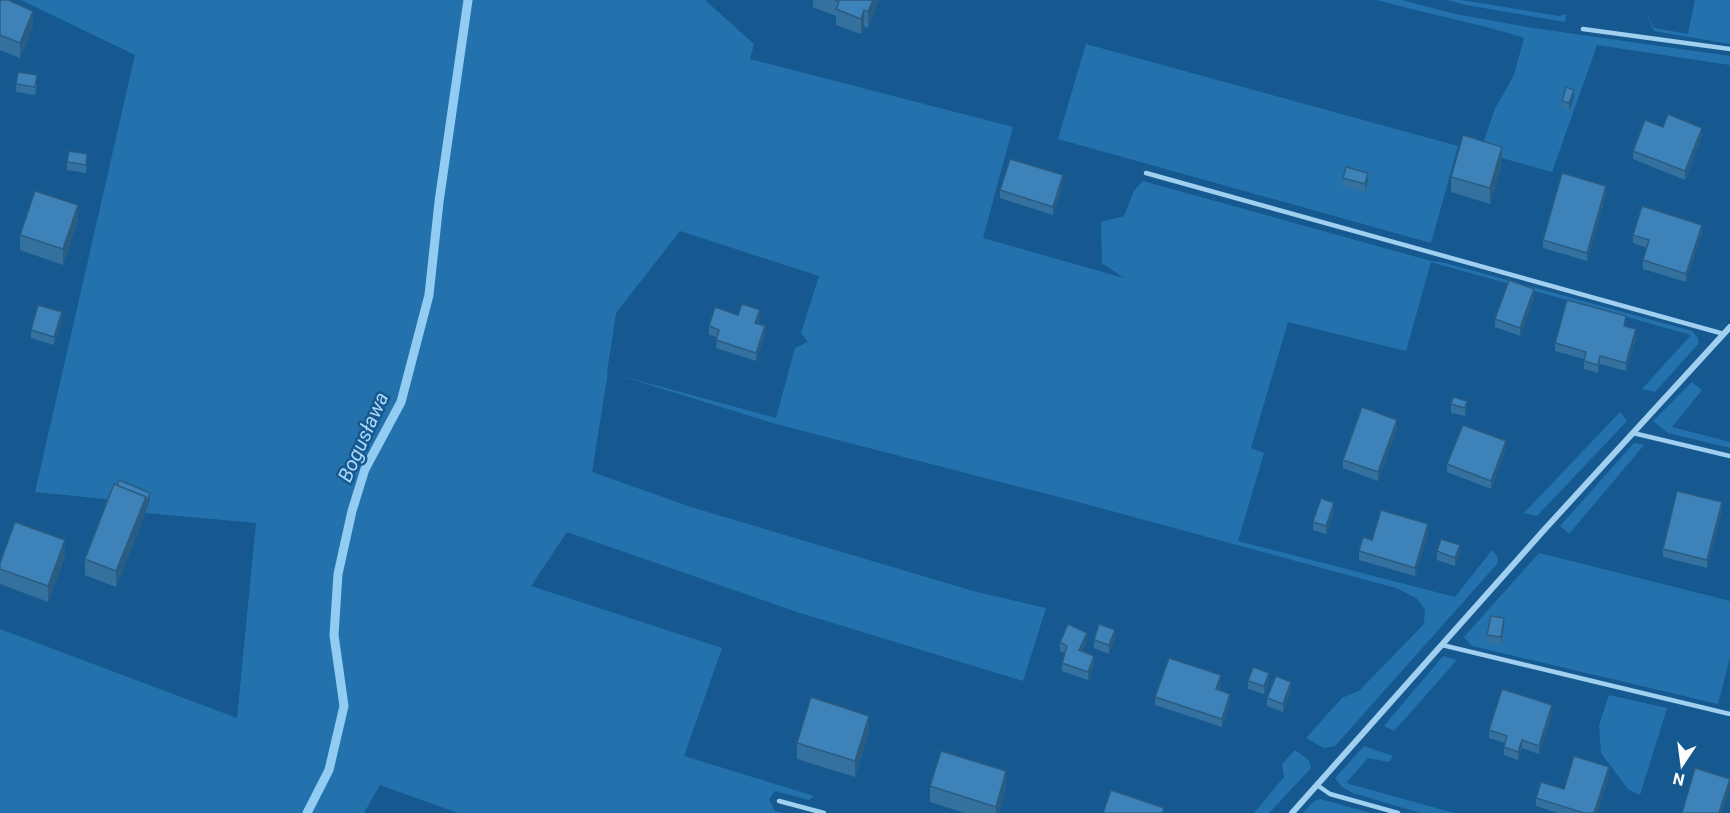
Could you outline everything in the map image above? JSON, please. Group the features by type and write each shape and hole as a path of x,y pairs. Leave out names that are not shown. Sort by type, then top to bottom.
{"street":[{"path":"1292,813 1730,327"}],"lane":[{"path":"1582,29 1730,50"},
{"path":"1146,173 1724,333"},
{"path":"1633,433 1730,456"},
{"path":"1442,645 1730,714"},
{"path":"1317,785 1330,794 1398,813"},
{"path":"779,801 824,813"}],"shaded area":[{"path":"21,0 705,0 754,44 750,59 1013,127 983,238 1124,278 1102,263 1101,222 1124,216 1134,191 1143,181 1692,331 1698,338 1698,344 1655,392 1642,389 1691,335 1431,262 1406,351 1288,322 1251,448 1264,453 1238,541 1455,597 1492,550 1498,558 1497,564 1335,746 1324,748 1306,738 1342,698 1359,691 1424,624 1425,609 1416,598 1396,588 1082,503 776,424 615,374 776,418 795,348 808,342 801,333 819,276 680,231 616,313 592,472 691,507 973,591 1046,608 1023,681 797,612 567,532 531,586 722,648 684,756 814,796 809,800 775,791 769,799 775,811 783,813 458,813 380,785 364,813 0,813 0,629 237,718 256,523 146,513 114,500 35,492 135,55"},
{"path":"1377,0 1402,0 1455,14 1533,28 1730,56 1730,65 1597,45 1552,172 1480,152 1495,109 1514,75 1524,38"},
{"path":"1447,0 1461,0 1559,16 1566,14 1565,22 1466,5"},
{"path":"1695,0 1730,0 1730,44 1654,31 1646,11 1654,28 1688,34"},
{"path":"1086,44 1458,146 1431,243 1058,139"},
{"path":"1692,382 1702,390 1672,427 1730,442 1730,448 1668,433 1653,421"},
{"path":"1620,412 1627,421 1537,516 1524,513"},
{"path":"1634,443 1644,445 1569,534 1560,526"},
{"path":"1539,553 1730,601 1730,657 1718,704 1472,646 1464,637"},
{"path":"1443,656 1457,660 1394,731 1384,726"},
{"path":"1609,695 1667,708 1640,795 1628,789 1601,753 1599,725"},
{"path":"1364,746 1393,756 1389,762 1368,758 1346,783 1454,813 1421,813 1353,793 1342,787 1335,778"},
{"path":"1295,750 1309,760 1311,768 1269,813 1254,813 1284,777 1282,764"},
{"path":"1320,799 1371,813 1303,813 1314,801"}],"building":[{"path":"0,0 8,0 33,11 20,43 0,35"},
{"path":"835,0 873,0 868,12 864,10 861,19 836,9 839,2"},
{"path":"18,72 37,75 35,87 16,84"},
{"path":"1566,87 1574,90 1569,103 1562,101"},
{"path":"1668,114 1702,128 1685,171 1633,151 1645,120 1663,127"},
{"path":"1463,135 1502,147 1490,188 1451,177"},
{"path":"69,151 87,154 86,165 67,162"},
{"path":"1010,159 1063,175 1053,207 1000,190"},
{"path":"1346,167 1368,173 1365,184 1343,178"},
{"path":"1562,173 1606,186 1587,253 1543,240"},
{"path":"35,191 78,205 63,249 20,235"},
{"path":"1642,206 1702,225 1686,274 1643,260 1649,240 1633,235"},
{"path":"1509,280 1534,289 1520,328 1495,319"},
{"path":"1567,300 1626,316 1624,326 1636,329 1626,363 1600,356 1598,365 1584,361 1586,352 1555,343"},
{"path":"742,304 760,310 755,323 765,326 756,353 716,340 719,330 709,326 715,307 738,315"},
{"path":"38,305 62,312 54,337 31,330"},
{"path":"1453,397 1467,401 1465,408 1451,404"},
{"path":"1362,407 1397,420 1378,472 1343,460"},
{"path":"1463,425 1506,441 1491,481 1447,464"},
{"path":"119,480 150,493 146,505 146,497 117,486"},
{"path":"114,484 146,497 116,571 85,559"},
{"path":"1677,491 1722,502 1707,560 1663,549"},
{"path":"1321,498 1334,503 1326,526 1313,522"},
{"path":"1381,510 1428,524 1415,568 1359,551 1363,537 1372,540"},
{"path":"15,522 65,540 48,586 0,569 0,563"},
{"path":"1441,539 1460,545 1455,558 1437,551"},
{"path":"1491,616 1504,618 1501,637 1487,635"},
{"path":"1068,624 1087,633 1079,650 1094,656 1088,672 1062,663 1067,646 1060,642"},
{"path":"1099,624 1115,630 1109,645 1094,640"},
{"path":"1169,658 1221,675 1216,689 1230,694 1222,719 1155,697"},
{"path":"1253,667 1269,673 1264,686 1248,681"},
{"path":"1276,676 1291,682 1283,704 1267,698"},
{"path":"1502,689 1552,705 1539,746 1522,740 1518,752 1504,747 1507,736 1489,730"},
{"path":"811,697 869,716 855,761 797,743"},
{"path":"941,751 1006,771 996,807 930,786"},
{"path":"1574,756 1609,767 1594,813 1584,813 1536,798 1541,782 1564,789"},
{"path":"1695,768 1730,779 1719,813 1682,813"},
{"path":"1111,790 1164,808 1162,813 1103,813"}],"waterway":[{"name":"Bogusława","path":"307,813 329,770 344,706 334,635 338,574 352,511 365,469 401,402 429,295 439,202 468,0"}]}
